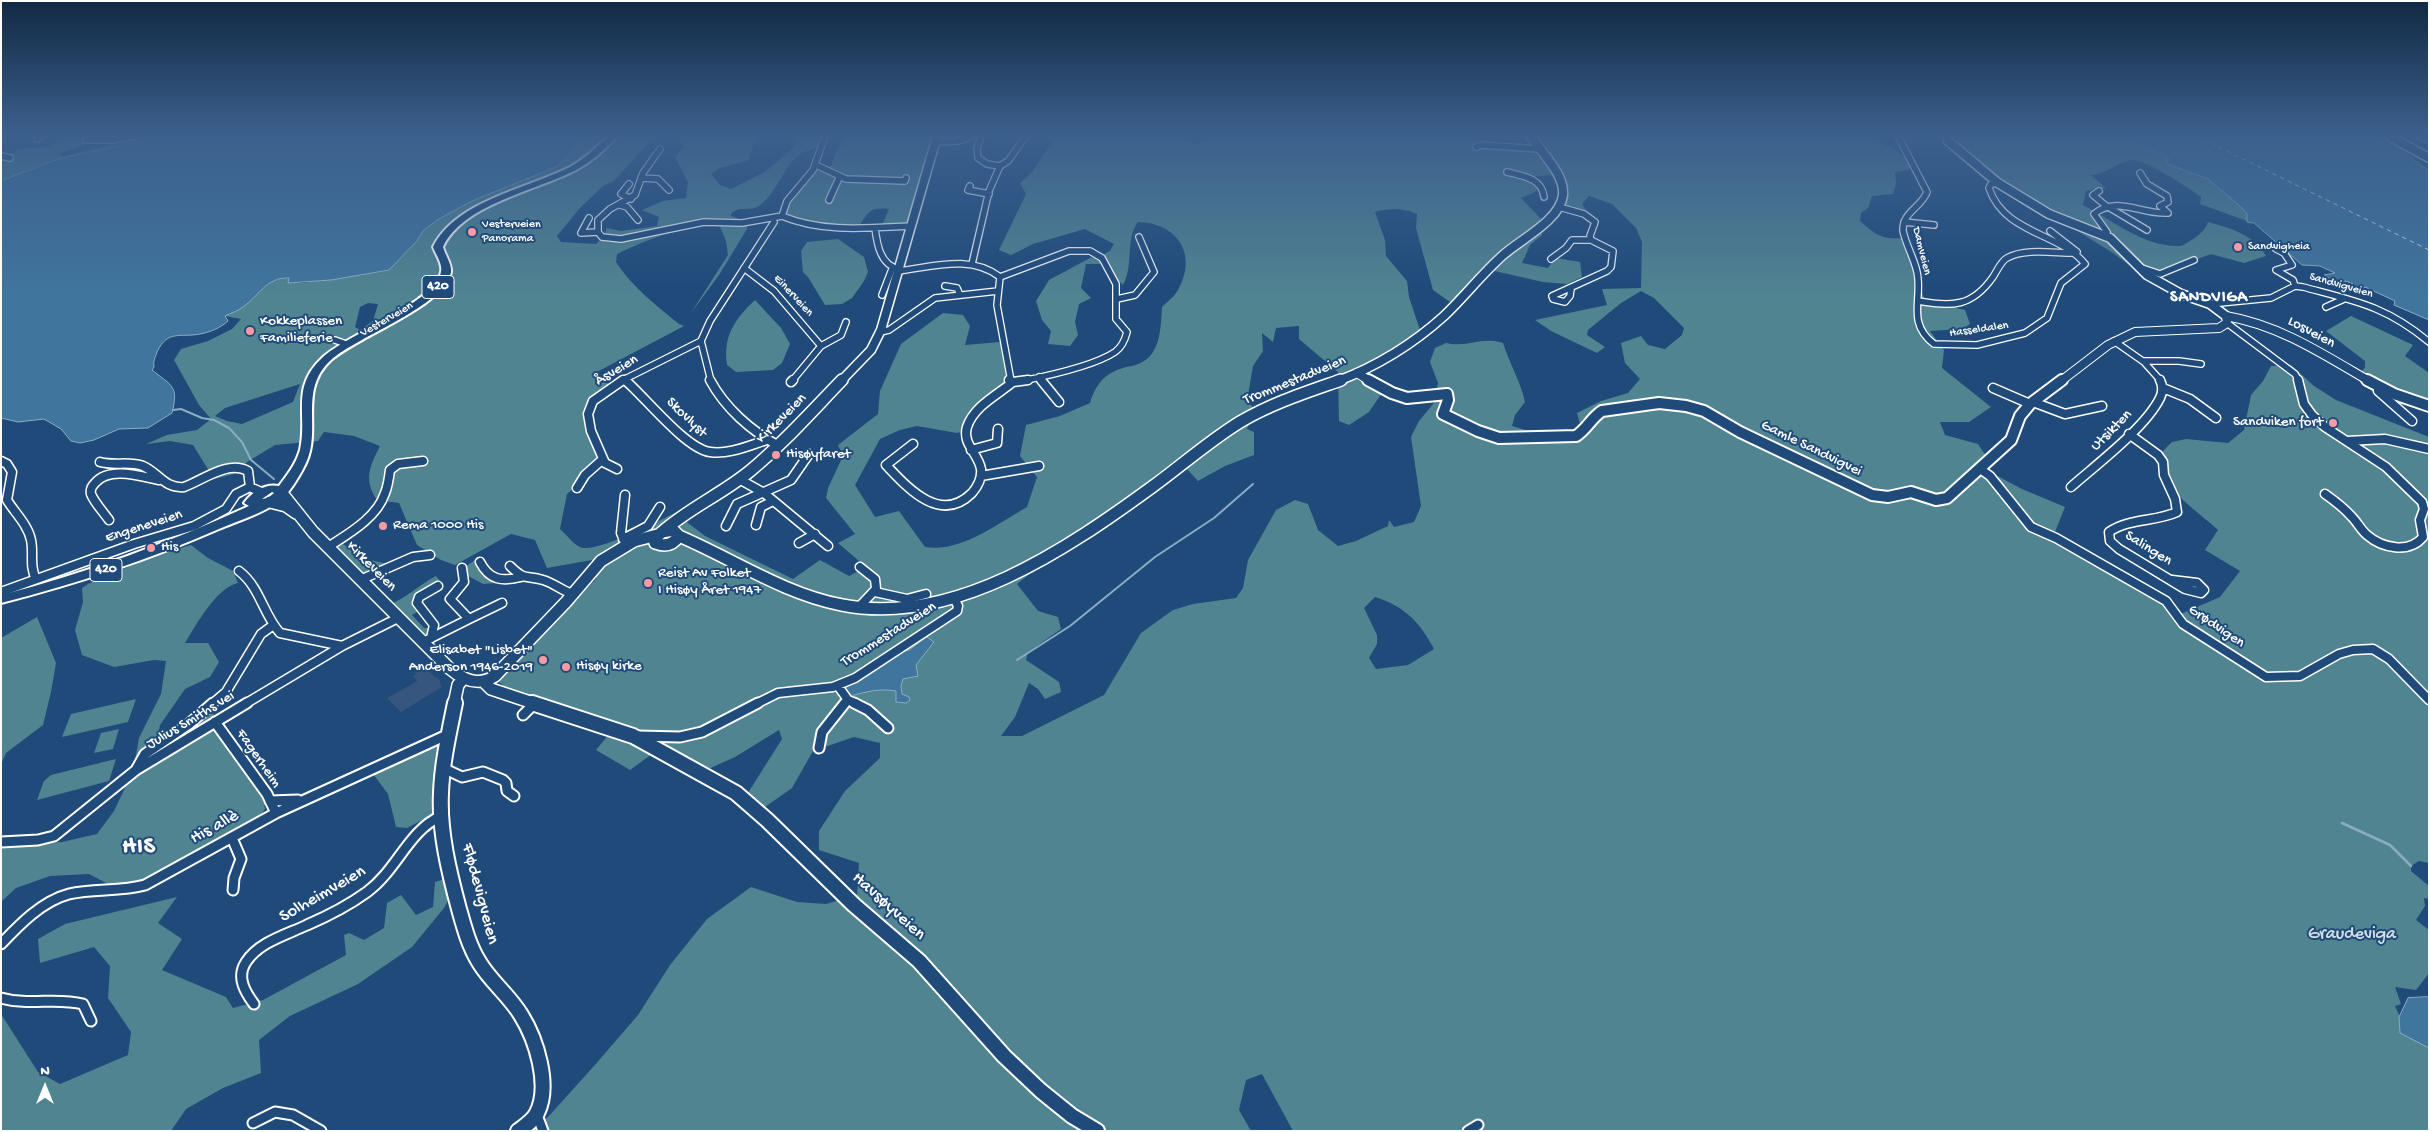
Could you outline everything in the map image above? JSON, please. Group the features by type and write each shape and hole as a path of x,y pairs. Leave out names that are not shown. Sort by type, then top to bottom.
{"main road":[{"name":"Vesterveien","path":"281,492 303,458 306,446 306,396 309,384 327,358 346,344 418,303 437,289 446,274 446,266 439,252 439,244 444,234 457,222 482,208 526,189"},
{"name":"Kirkeveien","path":"660,539 689,510 739,479 779,446 862,362 880,332 896,270 921,189"},
{"path":"1558,207 1562,198 1562,189"},
{"name":"Sandvigveien","path":"2008,189 2049,214 2103,235 2118,244 2136,266 2174,291 2210,304 2227,320"},
{"name":"Trommestadveien","path":"679,535 792,591 822,601 858,608 894,608 954,598 996,583 1065,546 1115,514 1253,415 1357,374 1386,359 1434,324 1453,307 1492,265 1547,220 1558,207"},
{"name":"Vesterveien","path":"1,599 108,569 207,529 262,495 294,472"},
{"name":"Kirkeveien","path":"281,492 289,499 297,514"},
{"name":"420","path":"262,495 280,496 281,492"},
{"name":"Kirkeveien","path":"262,495 286,506 297,514 398,618 427,640 463,680"},
{"path":"463,680 482,682 495,676 602,561 625,542 660,539 670,530 679,535 679,528 689,510"},
{"name":"Trommestadveien","path":"660,539 716,553"},
{"name":"Flødevigveien","path":"463,680 458,685 443,768 441,816 462,918 471,946 485,973 513,1004 530,1034 542,1093 540,1123"},
{"name":"Trommestadveien","path":"482,682 492,689 633,736"},
{"name":"Havsøyveien","path":"633,736 721,784 753,807 854,905 920,961 1004,1056 1072,1116 1097,1131"},
{"path":"518,1131 540,1123"}],"street":[{"path":"626,189 622,194 631,199"},
{"path":"598,232 598,220 602,215 631,199 639,189"},
{"path":"782,216 784,206 799,189"},
{"path":"829,200 834,189"},
{"path":"969,189 988,194"},
{"path":"972,264 991,189"},
{"path":"1543,189 1544,197"},
{"name":"Damveien","path":"1925,189 1926,197 1912,209 1904,222 1905,235 1915,262 1918,277 1917,316 1930,342 1941,346"},
{"path":"1989,189 1997,207 2010,217 2076,254"},
{"path":"2103,235 2107,232 2095,218 2094,214 2097,210 2109,207 2160,206 2168,202 2167,196 2155,189"},
{"path":"2099,191 2096,192 2094,197 2147,230"},
{"path":"620,204 627,207 638,220"},
{"path":"2132,206 2156,213 2168,213 2160,206"},
{"path":"1558,207 1593,220 1595,222 1590,236 1591,240"},
{"path":"589,218 581,233 598,232 606,238 621,239 704,222 742,223 782,216 796,222 818,225 875,228 910,226"},
{"path":"774,222 710,321 701,342 714,387 742,419 767,440 779,446"},
{"path":"1904,222 1934,225"},
{"path":"875,228 884,260 896,270 972,264 987,268 1000,278"},
{"path":"2050,231 2074,248 2076,254"},
{"path":"1117,299 1135,295 1154,272 1153,264 1140,237"},
{"path":"1551,259 1566,248 1572,240 1591,240 1613,251 1611,267 1607,271 1571,289"},
{"path":"2276,249 2284,253 2292,265 2276,270 2294,280 2295,286"},
{"path":"913,444 886,465 922,501 933,505 951,504 963,500 973,492 981,476 979,462 970,450 965,438 971,417 982,405 1013,382 1039,377 1107,354 1121,346 1127,332 1116,318 1114,311 1117,299 1116,284 1102,258 1096,253 1086,250 1061,253 1000,278"},
{"path":"1918,301 1961,305 1970,302 1979,294 2007,258 2025,253 2076,254"},
{"name":"Hasseldalen","path":"1941,346 2006,339 2037,327 2048,317 2058,287 2085,264 2076,254"},
{"path":"2136,266 2160,274 2194,260"},
{"name":"Einerveien","path":"744,268 755,272 775,292 821,346"},
{"path":"882,295 896,270"},
{"path":"1000,278 997,305 1009,380 1013,382"},
{"path":"945,286 957,288 960,295"},
{"name":"Sandvigveien","path":"2210,304 2271,298 2295,286 2374,306 2406,323 2429,342"},
{"path":"880,332 889,330 934,298 998,292"},
{"path":"2326,307 2344,299"},
{"path":"2227,320 2295,374 2299,381 2304,404 2325,427 2386,467 2422,502 2424,509 2420,520 2423,538 2415,546 2407,548 2393,546 2376,540 2368,536 2350,514 2325,494"},
{"name":"Gamle Sandvigvei","path":"1357,374 1378,386 1406,398 1447,394 1448,400 1442,410 1443,414 1478,431 1499,438 1570,438 1584,431 1594,416 1602,411 1659,403 1686,406 1709,413 1740,432 1881,497 1912,492 1936,500 1944,500 1967,482 1989,458 2011,440 2020,416 2031,403 2114,341 2141,331 2219,328 2227,320"},
{"name":"Losveien","path":"2227,320 2282,332 2378,386 2429,406"},
{"path":"791,382 821,346 839,338 845,332 846,322"},
{"name":"Vesterveien","path":"335,340 346,344"},
{"path":"2114,341 2144,361 2158,377 2163,388 2190,399 2216,418"},
{"name":"Åsveien","path":"603,459 587,417 593,401 608,389 680,349 701,342"},
{"path":"2144,361 2179,361 2201,364"},
{"path":"1039,377 1059,402"},
{"name":"Skovlyst","path":"625,380 649,400 696,448 712,452 767,440"},
{"name":"Losveien","path":"2378,386 2378,391 2412,421"},
{"path":"1993,388 2065,414 2102,406"},
{"name":"Utsikten","path":"2072,487 2157,405 2163,388"},
{"path":"970,450 997,443 998,429"},
{"name":"Salingen","path":"2129,434 2158,455 2162,462 2161,469 2177,505 2177,512 2159,519 2114,527 2109,532 2110,541 2119,550 2172,580"},
{"path":"2347,441 2385,440 2429,448"},
{"path":"726,526 737,504 764,494 791,480 809,454"},
{"path":"577,488 585,475 603,459 605,463 617,469"},
{"path":"1,461 8,464 12,470 13,479 7,500 29,534 32,545 29,567 36,579"},
{"path":"328,547 360,523 383,500 390,470 398,464 423,461"},
{"path":"100,462 126,463 145,467 171,487 185,486 224,470 240,467 248,471 262,495"},
{"path":"981,476 1039,466"},
{"name":"Grødvigen","path":"1980,469 1990,476 2031,527 2056,538 2166,601 2183,624 2266,676 2284,678 2300,676 2339,654 2353,650 2372,649 2389,659 2421,694 2429,700"},
{"path":"110,520 91,494 91,488 98,480 122,474 161,481"},
{"path":"739,479 773,500 828,546"},
{"name":"Engeneveien","path":"1,592 205,521 226,509 236,494 262,495"},
{"path":"625,495 621,521 625,542 648,526 660,507"},
{"path":"756,525 761,507 773,500"},
{"path":"799,543 815,534"},
{"path":"360,580 413,557 430,555"},
{"path":"480,562 484,572 495,580 504,581 521,577 544,580 562,591 573,594"},
{"path":"510,566 521,577"},
{"path":"860,567 874,579 875,592"},
{"path":"462,568 464,582 450,599 469,619"},
{"path":"239,571 251,580 272,626 280,633 342,646"},
{"path":"427,640 434,625 417,603 419,598 438,586"},
{"path":"858,608 875,592"},
{"path":"875,592 905,599 919,598 926,594"},
{"name":"Trommestadveien","path":"633,736 680,737 702,732 778,693 838,686 855,678 957,611 958,606 954,598"},
{"path":"427,640 502,603"},
{"name":"Julius Smiths vei","path":"1,842 38,840 54,836 136,770 342,646 398,618"},
{"path":"136,770 144,754 177,733 226,692 261,634 272,626"},
{"path":"838,686 848,700 868,710 888,728"},
{"path":"819,748 822,732 848,700"},
{"path":"523,715 534,704"},
{"name":"Fagerheim","path":"215,722 270,800 276,813"},
{"name":"His allè","path":"1,944 16,928 49,903 68,894 121,891 145,885 276,813 449,734"},
{"path":"443,768 462,777 484,772 491,774 503,780 506,783 507,792 514,796"},
{"path":"270,800 304,800"},
{"name":"Solheimveien","path":"254,1004 242,984 242,973 251,956 265,945 318,921 367,891 395,865 416,831 430,820 441,816"},
{"path":"232,838 242,859 234,878 233,890"},
{"path":"1,998 22,1003 51,1003 69,999 83,1004 91,1021"},
{"path":"253,1123 275,1112 294,1115 321,1131"}],"shaded area":[{"path":"1,189 502,189 472,201 437,220 423,231 417,241 389,270 331,280 288,283 289,278 274,281 263,288 249,303 225,316 228,321 219,328 204,333 170,337 161,345 157,352 152,370 172,387 175,397 172,413 148,428 119,429 94,440 80,443 71,441 61,429 44,419 18,422 1,418"},
{"path":"2220,189 2429,189 2429,320 2394,305 2395,301 2365,287 2361,291 2350,286 2353,284 2346,281 2338,284 2324,275 2335,273 2320,266 2302,265 2254,223 2247,222 2247,214"},
{"path":"927,637 934,642 916,665 918,676 903,679 901,686 902,694 909,697 910,700 906,703 896,702 896,691 890,690 873,691 850,696 845,688 901,652 909,650"},
{"path":"424,666 436,678 438,677 442,687 401,712 387,698 416,682 417,680 413,676 417,674 415,672"},
{"path":"2429,997 2429,1048 2400,1033 2399,1017 2408,998"}],"green space":[{"name":"Graudeviga","path":"502,189 600,189 580,208 557,236 561,242 596,244 603,237 607,228 621,231 657,226 659,217 642,210 663,201 686,198 687,189 774,189 756,208 741,209 731,214 731,216 746,221 747,229 719,275 691,313 728,255 726,241 719,224 707,224 681,229 641,243 617,254 616,262 637,288 679,324 684,326 597,372 611,387 591,409 597,449 596,471 567,494 560,529 578,546 588,548 627,536 675,513 705,536 793,579 820,560 849,576 866,567 838,543 855,534 826,498 828,488 843,456 838,445 878,414 880,391 901,344 943,313 963,315 970,326 965,345 1000,342 1010,388 970,418 969,430 957,433 917,426 900,430 880,439 855,485 875,517 899,511 925,547 951,546 978,536 1027,507 1037,477 1020,456 1026,425 1060,416 1090,403 1096,388 1102,380 1120,369 1141,363 1154,351 1160,333 1162,307 1178,290 1184,277 1185,253 1174,235 1164,228 1138,222 1130,244 1128,270 1123,285 1102,264 1086,264 1081,288 1091,298 1079,304 1075,322 1078,335 1070,346 1048,344 1051,331 1042,320 1036,301 1049,280 1090,258 1101,256 1110,251 1114,244 1085,229 1033,244 1011,255 999,250 1026,194 1023,189 1536,189 1537,191 1521,198 1543,221 1542,235 1530,245 1522,263 1548,268 1555,258 1580,262 1582,277 1567,284 1543,282 1486,269 1459,300 1450,302 1433,290 1416,228 1417,214 1396,209 1375,212 1385,240 1386,256 1407,281 1409,297 1421,333 1363,372 1382,393 1369,412 1349,425 1339,421 1338,372 1299,339 1299,326 1276,328 1273,342 1262,333 1263,351 1253,366 1247,401 1259,413 1251,420 1247,429 1254,432 1254,455 1225,466 1198,481 1186,468 1042,564 1017,584 1038,611 1058,617 1061,629 1028,652 1026,660 1059,682 1061,692 1045,699 1038,689 1029,683 1015,717 1001,736 1022,736 1104,695 1141,633 1173,610 1193,604 1236,598 1243,588 1248,560 1276,510 1295,500 1308,504 1318,530 1338,546 1356,541 1388,526 1389,520 1394,527 1414,522 1421,506 1411,437 1419,421 1434,403 1438,383 1430,362 1435,348 1446,343 1461,344 1495,341 1503,343 1525,402 1515,415 1512,426 1529,431 1556,435 1573,431 1581,427 1577,413 1601,401 1628,393 1640,379 1625,363 1621,343 1641,336 1648,345 1665,349 1682,335 1684,328 1654,298 1641,291 1621,303 1588,330 1587,335 1605,347 1597,353 1551,331 1535,320 1607,305 1602,289 1641,288 1642,242 1636,228 1612,204 1589,196 1582,204 1590,216 1566,206 1554,209 1565,203 1569,191 1568,189 1895,189 1893,194 1872,196 1868,208 1861,213 1860,221 1874,233 1883,237 1902,238 1902,232 1925,301 1965,310 1970,324 1962,329 1930,331 1944,350 1942,368 1991,407 1969,422 1940,422 1945,435 1978,444 1986,456 1986,470 2022,489 2065,507 2053,537 2157,599 2176,616 2220,597 2240,571 2205,550 2218,530 2175,492 2165,473 2163,462 2156,458 2172,442 2186,439 2228,443 2244,430 2251,395 2263,381 2271,366 2291,365 2314,386 2336,400 2429,437 2429,863 2419,861 2411,866 2411,871 2429,886 2429,899 2424,898 2425,906 2416,920 2429,930 2429,973 2416,990 2395,987 2401,1004 2395,1006 2399,1015 2399,1030 2429,1046 2429,1131 1293,1131 1262,1074 1246,1080 1239,1110 1251,1131 523,1131 548,1117 594,1066 638,1015 670,965 707,919 751,887 797,902 826,904 857,895 859,863 819,850 819,831 845,791 880,758 880,743 854,737 813,751 792,788 765,807 746,796 782,739 779,730 735,757 704,771 659,749 630,770 596,750 614,728 500,689 503,685 499,682 502,673 596,579 592,560 547,568 535,540 511,534 455,565 441,560 417,545 399,503 377,500 370,486 369,479 373,460 380,446 354,436 324,432 318,441 275,445 247,462 238,473 214,479 193,445 170,441 146,444 167,435 197,430 211,419 199,405 174,360 181,349 208,341 232,329 241,319 225,316 249,303 269,284 281,279 289,278 288,283 303,283 389,270 417,241 423,231 437,220 472,201","holes":["368,303 378,304 373,321 360,330 355,327 360,307","300,384 293,402 242,424 215,416 225,408","1375,597 1394,605 1410,616 1429,639 1434,649 1408,665 1376,669 1369,658 1377,644 1377,635 1364,608"]},
{"path":"797,189 920,189 910,224 883,223 889,209 871,211 859,226 804,224 779,219"},
{"path":"2014,189 2100,189 2086,191 2083,205 2129,232 2153,242 2166,245 2183,245 2200,234 2208,222 2248,237 2261,248 2266,256 2244,263 2211,254 2173,268 2153,272 2131,266"},
{"path":"2190,189 2220,189 2242,208 2247,214 2247,221 2200,204 2201,197"},
{"path":"838,239 864,257 868,272 852,298 842,304 825,305 803,272 801,251 807,242"},
{"path":"755,300 781,328 790,344 782,363 773,370 736,372 727,365 726,355 729,337 736,322"},
{"path":"2351,316 2413,345 2405,356 2429,373 2429,407 2359,373 2365,368 2365,361 2326,331"},
{"path":"343,544 362,558 392,565 364,577 335,547"},
{"path":"191,545 208,558 233,571 238,583 230,586 214,599 185,643 208,643 219,662 210,677 185,689 160,725 158,735 211,711 226,729 260,783 265,809 257,821 147,879 110,885 89,874 50,876 16,888 1,902 1,844 62,842 97,834 114,811 133,771 139,738 161,694 166,661 154,660 114,667 82,655 75,630 83,602 82,588 154,556"},
{"path":"475,560 483,573 497,583 483,584 468,576 465,567"},
{"path":"436,576 440,581 420,595 419,611 412,615 424,628 429,628 430,633 426,636 390,604"},
{"path":"37,617 56,663 43,725 6,753 1,764 1,638"},
{"path":"136,699 128,722 62,737 71,714"},
{"path":"119,729 113,749 94,753 101,733"},
{"path":"436,743 439,748 433,799 436,813 407,828 396,827 388,794 373,774"},
{"path":"116,759 109,781 37,800 44,781 51,775"},
{"path":"445,879 450,897 444,908 412,947 358,984 290,1016 259,1040 261,1073 223,1088 186,1109 171,1131 1,1131 1,1014 38,1072 60,1084 128,1055 131,1032 108,998 110,966 94,947 40,963 38,939 65,924 177,897 158,923 182,939 162,970 226,997 233,1008 263,1000 346,955 344,935 349,933 364,940 384,928 387,903 401,895 416,915 433,907 435,882"}],"waterway":[{"path":"173,410 181,409 202,418 214,420 229,428 242,442 251,460 274,479"},
{"path":"1017,660 1070,626 1155,557 1214,518 1253,484"},
{"path":"2342,823 2390,845 2411,866"}],"ferry route":[{"path":"2304,189 2429,250"}],"place":[{"name":"Vesterveien Panorama","path":"472,232"},
{"name":"Sandvigheia","path":"2238,247"},
{"name":"Kokkeplassen Familieferie","path":"250,331"},
{"name":"Sandviken fort","path":"2333,423"},
{"name":"Hisøyfaret","path":"776,455"},
{"name":"Rema 1000 His","path":"383,526"},
{"name":"His","path":"151,548"},
{"name":"Reist Av Folket I Hisøy Året 1947","path":"648,583"},
{"name":"Elisabet \"Lisbet\" Anderson 1946-2019","path":"543,660"},
{"name":"Hisøy kirke","path":"566,667"}],"district":[{"name":"SANDVIGA","path":"2209,299"},
{"name":"HIS","path":"139,848"}]}
